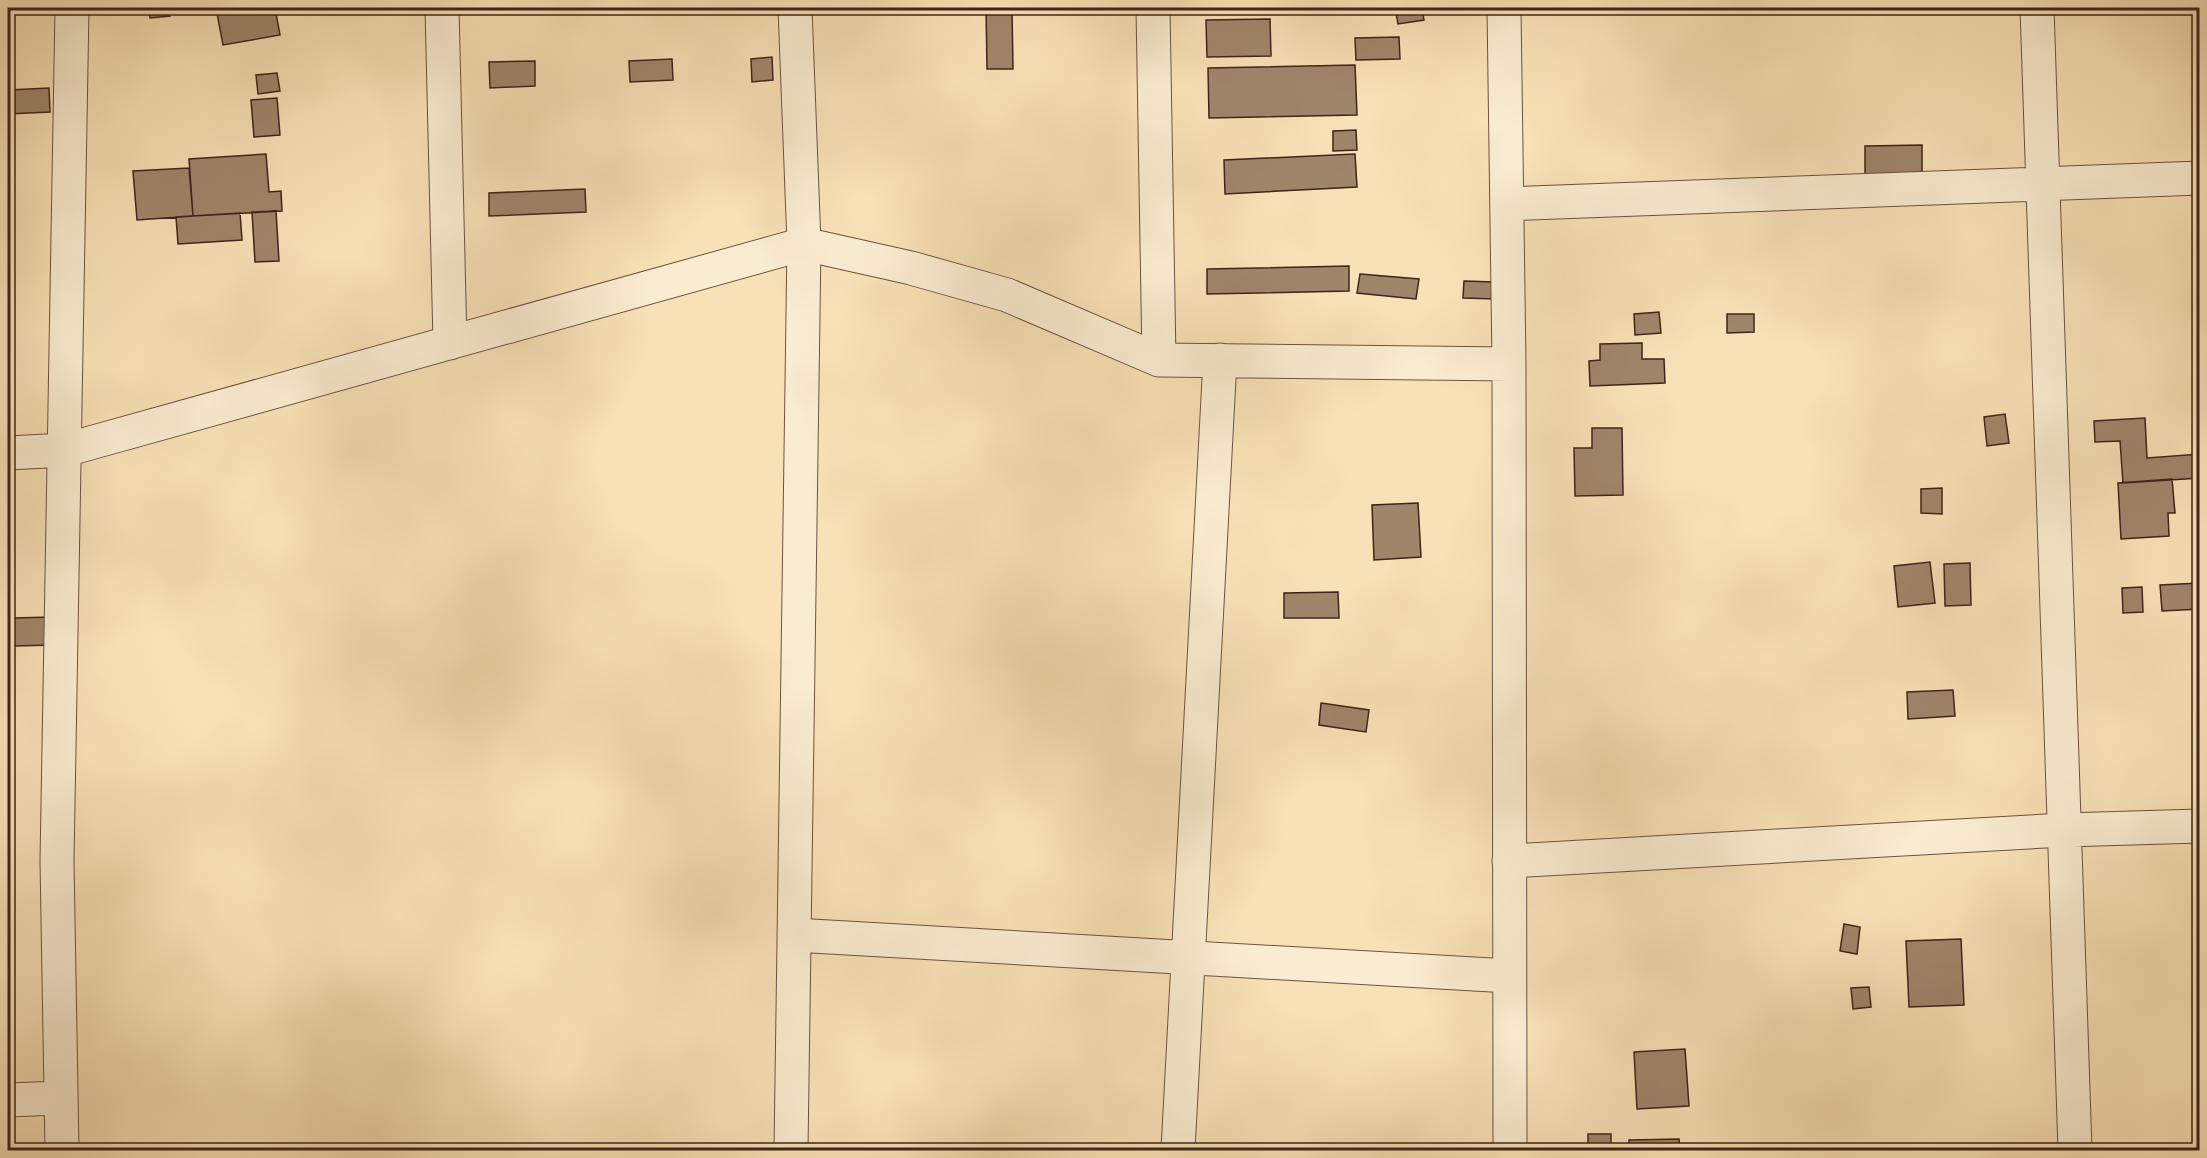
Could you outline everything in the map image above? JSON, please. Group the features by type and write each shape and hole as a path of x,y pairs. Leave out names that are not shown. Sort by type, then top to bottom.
{"street":[{"path":"62,1150 57,861 72,8"},
{"path":"442,8 450,343"},
{"path":"791,1150 804,244 795,8"},
{"path":"1153,8 1159,360"},
{"path":"1504,8 1509,364 1509,1150"},
{"path":"2037,8 2074,1150"},
{"path":"1507,204 2199,178"},
{"path":"8,453 65,450 804,244 911,268 1007,295 1159,360 1509,364"},
{"path":"1178,1150 1220,360"},
{"path":"1509,861 2064,830 2199,826"},
{"path":"794,935 1509,976"},
{"path":"8,1100 60,1098"}],"building":[{"path":"149,8 168,8 170,16 150,18"},
{"path":"216,8 275,8 280,35 223,45"},
{"path":"986,8 1012,8 1013,69 987,69"},
{"path":"1395,8 1422,8 1424,20 1398,24"},
{"path":"1270,19 1271,56 1207,57 1206,20"},
{"path":"1399,37 1400,59 1356,60 1355,38"},
{"path":"772,57 773,80 752,82 751,59"},
{"path":"672,59 673,80 630,82 629,61"},
{"path":"535,61 535,86 490,88 489,62"},
{"path":"1355,65 1357,115 1209,118 1208,68"},
{"path":"277,73 280,91 258,94 256,75"},
{"path":"49,88 50,112 8,114 8,90"},
{"path":"277,98 280,135 254,137 251,100"},
{"path":"1356,130 1357,150 1333,151 1333,131"},
{"path":"1922,145 1922,177 1865,177 1865,146"},
{"path":"266,154 269,192 281,191 282,211 193,216 189,159"},
{"path":"1355,154 1357,187 1225,194 1224,160"},
{"path":"189,168 193,216 137,220 133,171"},
{"path":"585,189 586,212 489,216 489,193"},
{"path":"276,211 279,261 255,262 252,212"},
{"path":"240,213 242,240 178,244 176,217"},
{"path":"1349,266 1349,291 1207,294 1207,269"},
{"path":"1360,274 1419,279 1416,299 1357,293"},
{"path":"1464,281 1495,282 1495,299 1463,298"},
{"path":"1659,312 1661,333 1635,335 1634,314"},
{"path":"1727,314 1754,314 1754,332 1727,333"},
{"path":"1642,343 1642,359 1664,359 1665,383 1590,386 1589,361 1600,360 1600,344"},
{"path":"2005,414 2009,443 1987,446 1984,417"},
{"path":"2145,418 2147,458 2200,454 2200,478 2123,483 2120,441 2095,442 2094,421"},
{"path":"1592,428 1622,428 1623,495 1575,496 1574,448 1592,448"},
{"path":"2172,479 2175,513 2168,513 2169,536 2121,539 2118,483"},
{"path":"1942,488 1942,514 1921,513 1921,489"},
{"path":"1418,503 1421,557 1374,560 1372,505"},
{"path":"1930,562 1935,603 1898,607 1894,566"},
{"path":"1970,563 1971,605 1945,606 1944,564"},
{"path":"2200,583 2200,609 2162,611 2160,585"},
{"path":"2142,587 2143,612 2123,613 2122,588"},
{"path":"1338,592 1339,618 1284,618 1284,593"},
{"path":"53,617 54,645 14,646 13,618"},
{"path":"1953,690 1955,716 1908,719 1907,692"},
{"path":"1321,703 1369,710 1366,732 1319,725"},
{"path":"1844,924 1860,927 1857,954 1840,951"},
{"path":"1961,939 1964,1005 1909,1007 1906,941"},
{"path":"1869,987 1871,1007 1853,1009 1851,988"},
{"path":"1685,1049 1689,1106 1637,1109 1634,1052"},
{"path":"1588,1134 1611,1134 1611,1150 1588,1150"},
{"path":"1679,1139 1680,1150 1629,1150 1629,1140"}]}
